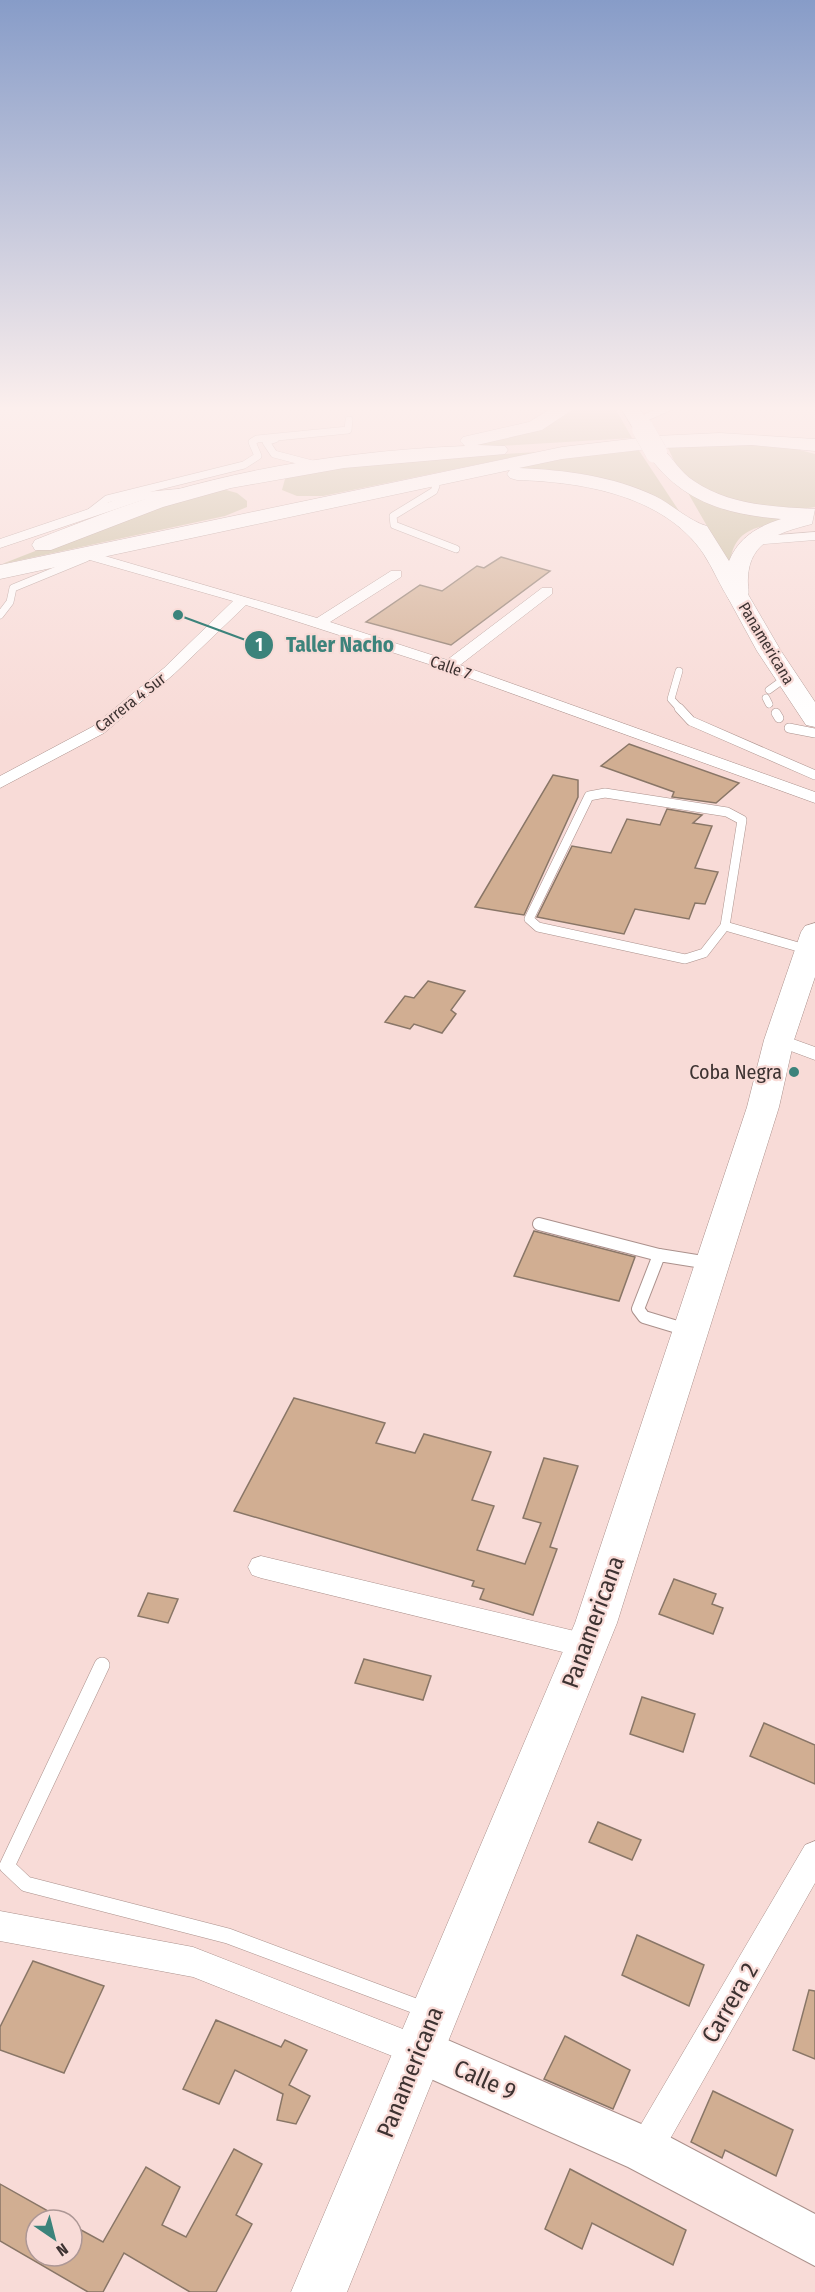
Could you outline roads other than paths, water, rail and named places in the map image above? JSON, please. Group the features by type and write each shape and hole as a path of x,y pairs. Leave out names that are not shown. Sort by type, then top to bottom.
{"main road":[{"path":"0,561 122,515"},
{"path":"246,520 254,515"},
{"path":"0,572 270,515"},
{"path":"678,515 711,549"},
{"name":"Panamericana","path":"692,515 738,596"},
{"path":"798,515 815,517"},
{"path":"751,541 772,529 815,517"},
{"name":"Panamericana","path":"751,541 738,557 734,575 738,596 773,692 815,720"},
{"name":"Panamericana","path":"319,2292 587,1646 763,1107 797,1047 812,941"}],"street":[{"path":"0,544 83,515"},
{"path":"0,530 22,536"},
{"path":"751,541 815,536"},
{"name":"Calle 7","path":"86,555 319,622 449,666 815,798"},
{"path":"319,622 396,574"},
{"path":"449,666 547,591"},
{"name":"Carrera 4 Sur","path":"0,783 98,730 169,671 243,599"},
{"path":"261,1566 587,1646"},
{"name":"Carrera 2","path":"645,2150 815,1856"},
{"name":"Calle 9","path":"0,1926 193,1962 427,2032 815,2241"}],"lane":[{"path":"395,515 394,525 456,549"},
{"path":"0,615 10,603 13,588 86,555"},
{"path":"679,671 671,699 691,721 815,775"},
{"path":"789,728 815,733"},
{"path":"605,793 727,812 742,820 725,926 704,953 685,959 538,927 529,919 589,796 605,793"},
{"path":"725,926 812,941"},
{"path":"538,1224 659,1255 712,1263"},
{"path":"659,1255 638,1309 644,1317 690,1331"},
{"path":"102,1665 7,1866 26,1884 228,1936 427,2032"}],"place":[{"name":"Taller Nacho","path":"178,615"},
{"name":"Coba Negra","path":"794,1072"}]}
